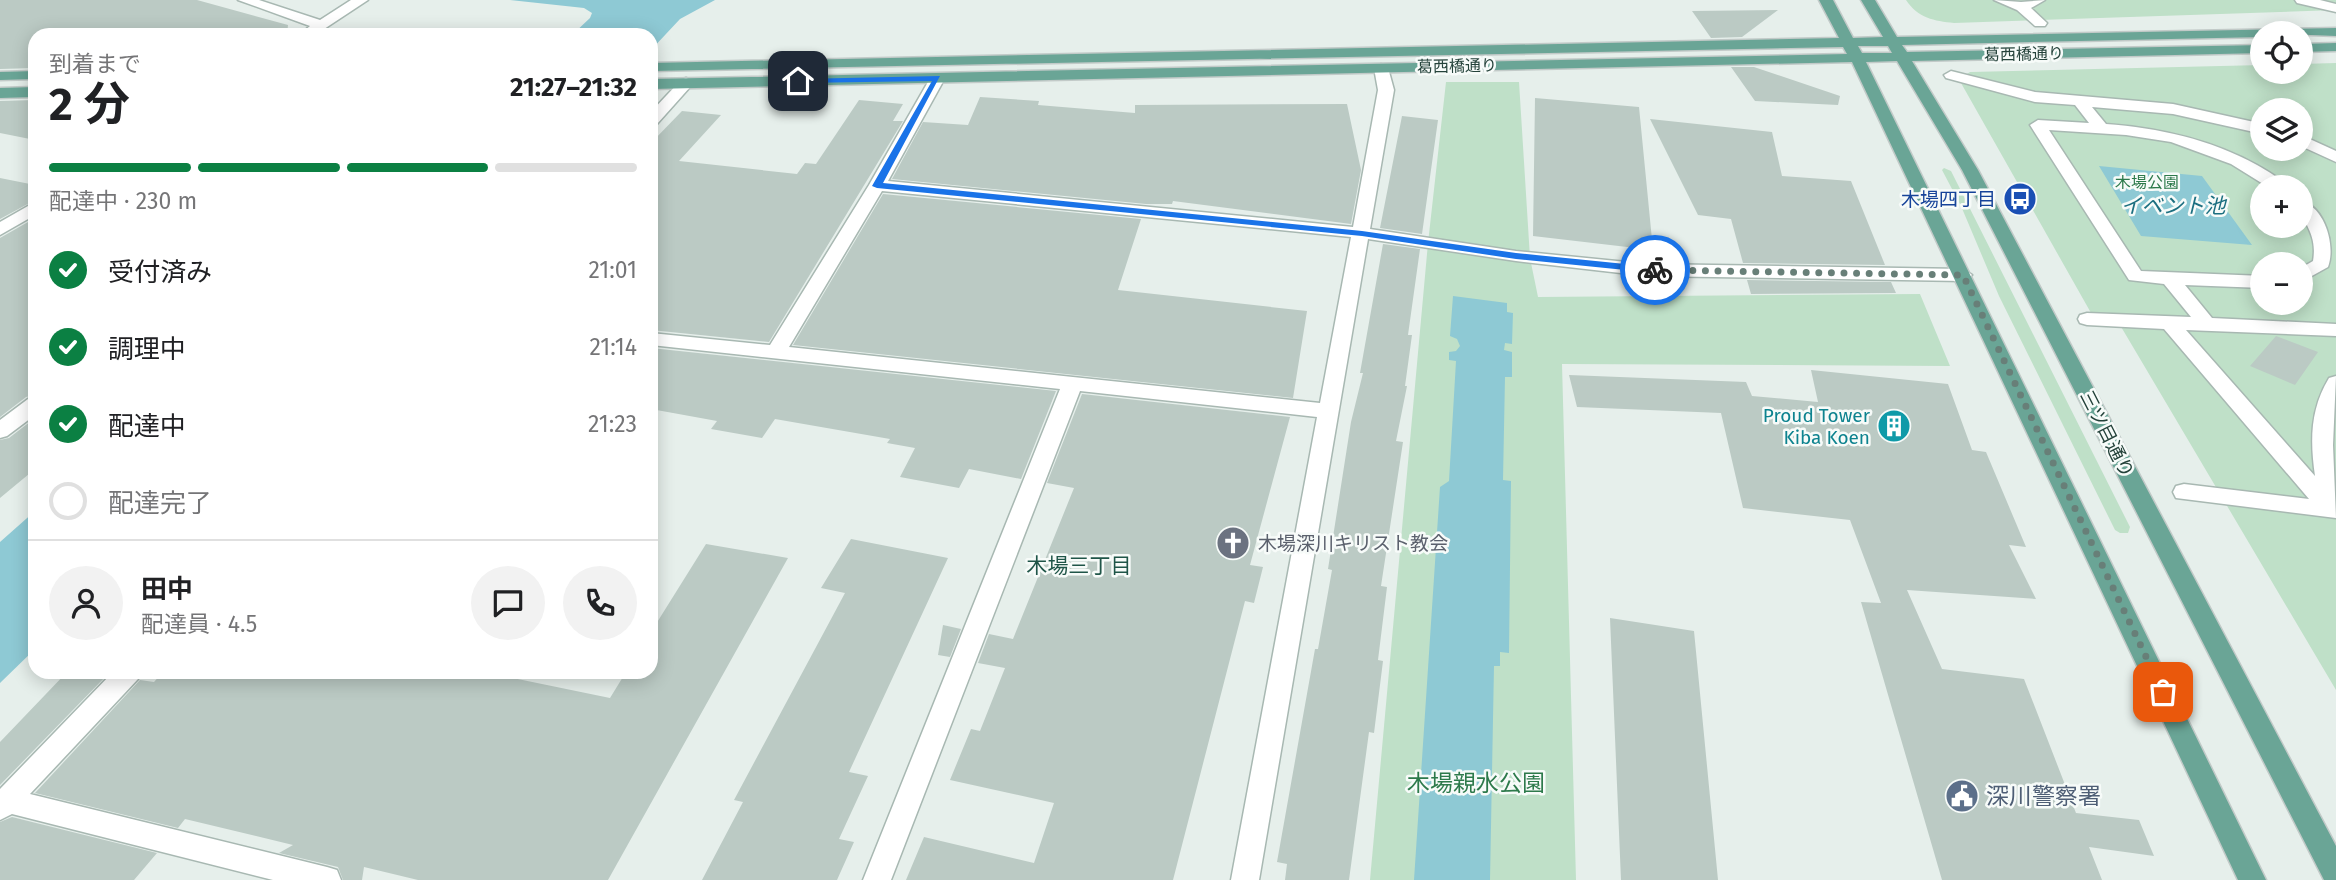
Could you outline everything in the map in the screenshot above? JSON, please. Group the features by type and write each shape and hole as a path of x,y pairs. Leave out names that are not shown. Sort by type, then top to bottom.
{"main road":[{"path":"1826,0 1854,50 1963,275 2252,880"},
{"name":"三ツ目通り","path":"1868,0 1970,170 2336,874"},
{"name":"葛西橋通り","path":"2313,32 2336,32"},
{"name":"葛西橋通り","path":"1898,49 2250,34"},
{"path":"2313,48 2336,47"},
{"name":"葛西橋通り","path":"658,66 1898,49 2250,48"},
{"name":"葛西橋通り","path":"658,84 1381,68 1854,50"},
{"path":"0,76 28,75"},
{"path":"0,93 28,92"}],"street":[{"path":"245,0 321,25"},
{"path":"316,28 361,0"},
{"path":"2001,0 2022,7 2040,23"},
{"path":"2022,7 2038,0"},
{"path":"2302,0 2336,8"},
{"path":"1245,880 1386,90 1381,68"},
{"path":"1951,75 2035,97 2173,109 2250,126"},
{"path":"776,352 877,186 937,78"},
{"path":"658,113 686,83"},
{"path":"2080,101 2101,128"},
{"path":"2250,283 2135,276 2038,125 2146,131 2192,141 2240,161 2260,175"},
{"path":"2313,140 2336,139"},
{"path":"2313,146 2336,157"},
{"path":"877,186 1362,233 1516,256 1647,270 1963,275"},
{"path":"0,230 28,212"},
{"path":"2313,218 2326,241 2322,263 2313,269"},
{"path":"2170,279 2207,325"},
{"path":"2087,319 2336,330"},
{"path":"2171,324 2335,512"},
{"path":"658,340 1328,411"},
{"path":"877,880 1073,383"},
{"path":"2335,512 2321,433 2326,399 2336,383"},
{"path":"0,431 28,409"},
{"path":"2184,492 2335,512"},
{"path":"3,804 122,679"},
{"path":"3,804 327,880"}],"green space":[{"path":"1906,0 2336,0 2336,10 1954,23 1927,18"},
{"name":"木場公園","path":"2336,63 2336,690 2120,325 2095,320 1961,83 1961,78 1970,72 2250,65 2250,84 2313,84 2313,64"},
{"name":"木場親水公園","path":"1446,82 1519,82 1530,258 1538,297 1920,294 1950,366 1562,364 1576,880 1370,880 1428,243"},
{"path":"1944,168 1951,171 2130,527 2128,533 2115,530 1999,296 1961,206 1942,170"}],"water":[{"path":"510,0 715,0 680,19 658,43 658,28 579,28 592,13 584,8"},
{"name":"イベント池","path":"2099,166 2202,176 2252,245 2141,236"},
{"path":"1453,296 1507,303 1507,312 1513,313 1512,344 1505,343 1504,350 1512,352 1512,377 1505,377 1503,480 1511,481 1509,653 1500,652 1500,666 1494,666 1490,880 1414,880 1440,487 1449,481 1456,361 1449,360 1449,352 1456,351 1460,346 1457,339 1450,336"},
{"path":"28,517 28,656 0,683 0,542"}],"building":[{"path":"0,0 197,0 288,25 288,28 28,28 28,68 0,69"},
{"path":"1778,10 1742,37 1711,38 1692,11"},
{"path":"1731,67 1754,67 1840,96 1838,105 1755,101"},
{"path":"980,97 1135,113 1135,105 1347,104 1361,170 1351,224 1173,201 1172,204 1146,204 892,179 923,122 968,125"},
{"path":"1535,98 1639,107 1653,250 1533,236"},
{"path":"28,100 28,139 0,133 0,101"},
{"path":"859,100 903,104 893,121 903,121 769,342 658,331 658,136 682,111 721,115 679,161 797,174 805,163 816,164"},
{"path":"1402,116 1438,120 1422,234 1380,228"},
{"path":"1650,119 1772,132 1782,176 1851,181 1885,265 1743,263 1731,219 1698,215"},
{"path":"0,178 28,184 28,204 0,219"},
{"path":"883,194 1141,219 1118,290 1307,311 1293,398 793,345"},
{"path":"28,222 28,397 0,417 0,238"},
{"path":"1383,244 1420,249 1408,335 1412,335 1407,386 1396,441 1403,442 1381,586 1387,587 1378,660 1383,661 1374,733 1369,732 1349,880 1285,880 1287,864 1277,862 1332,570 1328,569"},
{"path":"1747,280 1891,282 1896,293 1751,294"},
{"path":"2276,336 2318,352 2295,385 2250,366"},
{"path":"658,349 1056,391 1021,479 969,469 959,488 900,477 915,448 887,443 890,439 775,419 762,438 711,429 717,421 658,410"},
{"path":"1811,370 1948,384 1972,450 1986,452 2026,547 2009,545 2036,599 1907,590 1942,669 2024,679 2076,813 2139,820 2154,856 2089,847 2102,880 1942,880 1861,602 1881,603 1850,520 1743,508 1721,413 1577,407 1569,375 1746,382 1752,396 1818,402"},
{"path":"1082,394 1290,417 1250,565 1263,567 1254,603 1245,601 1173,880 906,880 924,837 1034,863 1054,803 950,780 971,729 980,731 1005,668 978,663 989,634 1013,639 1074,488 1047,483"},
{"path":"28,423 28,475 0,498 0,440 9,438"},
{"path":"851,539 948,558 849,772 868,776 839,839 854,842 837,880 702,880 743,802 734,800 845,593 821,588"},
{"path":"706,544 788,558 608,880 418,880 364,867 362,880 343,880 338,867 279,853 293,845 185,819 178,828 35,793 140,680 518,679 610,698 622,679 658,679 658,621"},
{"path":"1610,618 1694,631 1718,880 1621,880"},
{"path":"943,625 961,629 950,657 938,655"},
{"path":"60,679 103,679 0,785 0,742"},
{"path":"12,817 157,853 134,880 0,880 0,822"}],"way so far":[{"path":"1655,270 1963,275 2163,692"}],"place":[{"name":"木場四丁目","path":"2020,199"},
{"name":"Proud Tower Kiba Koen","path":"1894,426"},
{"name":"木場深川キリスト教会","path":"1233,543"},
{"name":"深川警察署","path":"1962,796"}],"district":[{"name":"木場三丁目","path":"1079,566"}],"route":[{"path":"798,81 937,78 877,186 1362,233 1516,256 1655,270"}]}
